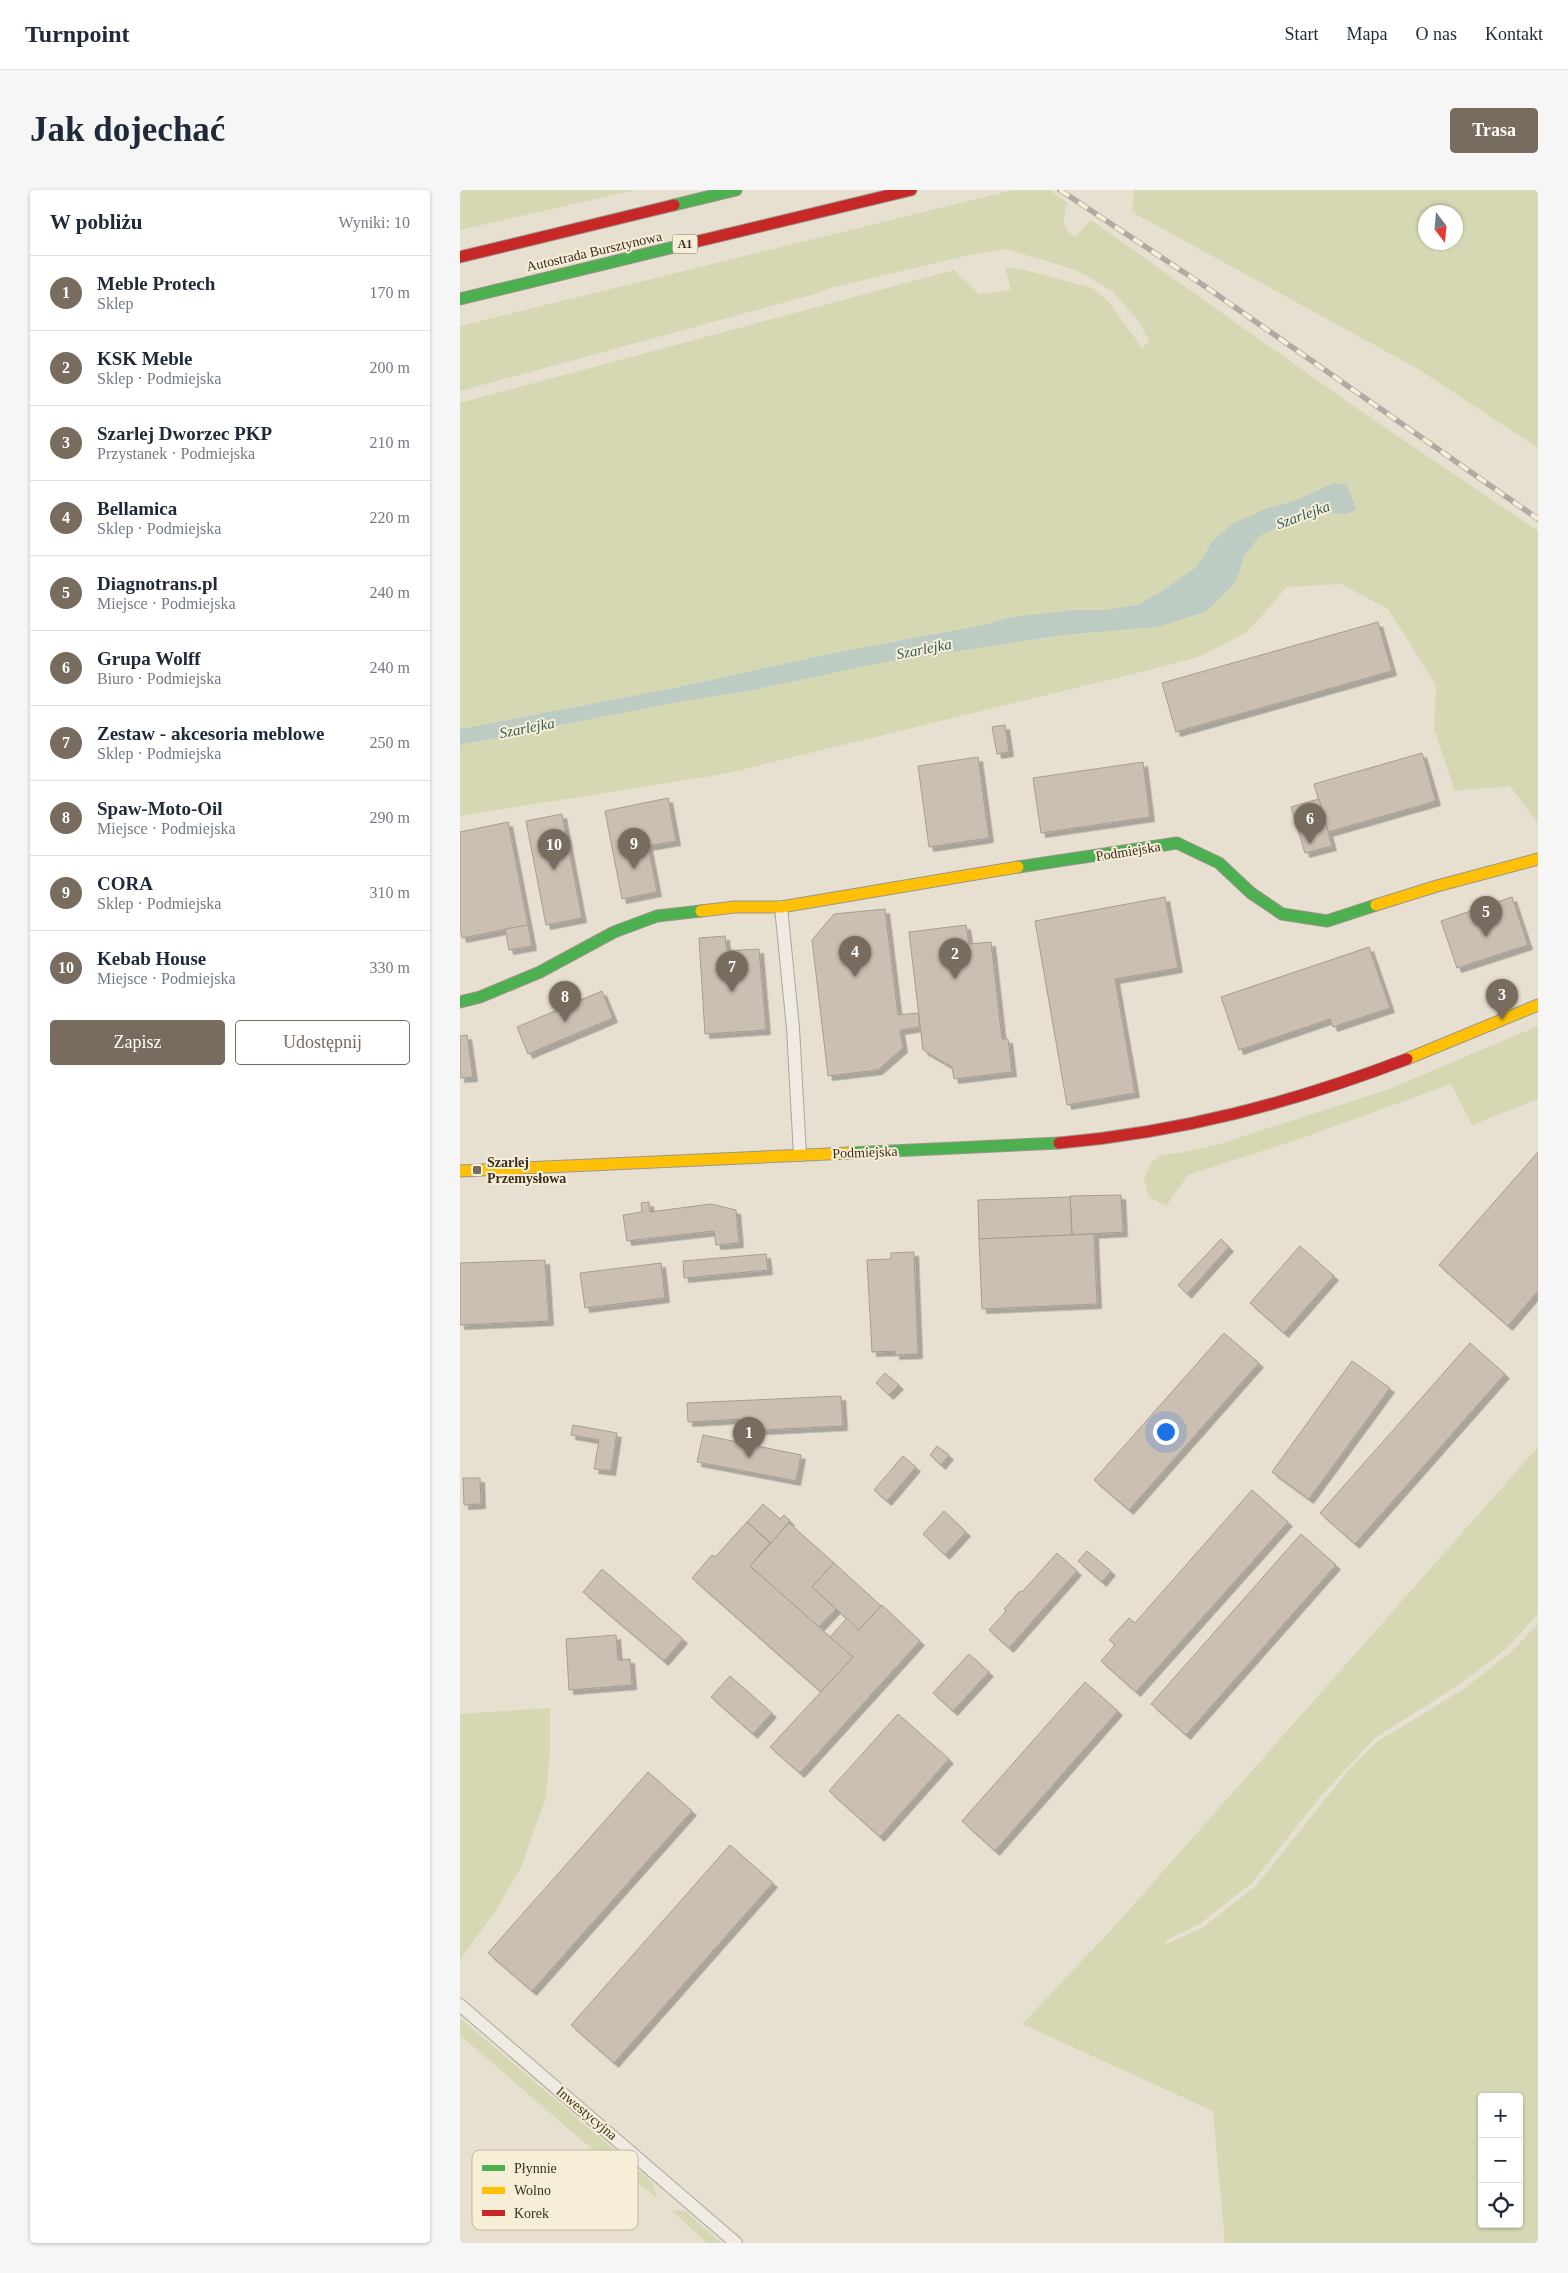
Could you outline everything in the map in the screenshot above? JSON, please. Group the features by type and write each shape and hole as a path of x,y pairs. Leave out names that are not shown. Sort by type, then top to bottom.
{"main road":[{"name":"Autostrada Bursztynowa","path":"460,257 736,190"},
{"name":"Autostrada Bursztynowa","path":"460,298 911,190"},
{"name":"Podmiejska","path":"460,1002 480,997 540,972 614,932 657,916 735,907 781,907 909,884 1176,843 1219,864 1251,893 1282,914 1327,921 1437,886 1538,859"},
{"name":"Podmiejska","path":"460,1171 1115,1138 1208,1121 1300,1097 1386,1068 1538,1004"}],"street":[{"path":"781,907 793,1028 800,1155"},
{"name":"Inwestycyjna","path":"460,2005 628,2150"},
{"name":"Inwestycyjna","path":"638,2158 736,2243"}],"green space":[{"path":"460,190 635,190 460,230"},
{"path":"1013,190 1049,190 1068,203 1064,222 1065,226 1075,237 1091,220 1355,407 1538,531 1538,823 1510,786 1455,791 1434,729 1436,685 1388,609 1341,584 1287,587 1247,632 1201,656 1145,671 724,774 460,816 460,745 678,702 753,690 886,662 1064,635 1157,627 1202,613 1210,608 1236,582 1244,557 1259,537 1267,532 1307,516 1322,513 1342,514 1327,486 1294,501 1268,508 1210,544 1195,568 1162,591 1137,605 1105,610 1073,610 1012,617 983,625 838,652 674,688 460,729 460,403 954,270 979,294 1011,290 1005,268 1021,269 1092,288 1109,302 1142,348 1149,342 1139,321 1111,290 1076,270 1006,249 978,253 826,289 815,294 460,391 460,326"},
{"path":"1134,190 1538,190 1538,448 1418,369 1132,212"},
{"path":"1538,1026 1538,1099 1472,1125 1451,1084 1302,1138 1188,1175 1166,1206 1149,1197 1144,1178 1151,1163 1161,1155 1220,1144 1389,1089"},
{"path":"1538,1447 1538,1614 1508,1647 1463,1682 1375,1738 1320,1797 1252,1883 1201,1923 1165,1941 1167,1944 1203,1927 1256,1886 1351,1767 1377,1742 1465,1688 1511,1652 1538,1624 1538,2243 1225,2243 1213,2111 1022,2024 1113,1928"},
{"path":"550,1708 550,1753 546,1797 521,1867 498,1907 460,1960 460,1714"},
{"path":"460,2018 615,2150 594,2150 460,2035"},
{"path":"638,2170 652,2182 657,2198 638,2183"},
{"path":"671,2210 685,2211 721,2243 707,2243"}],"water":[{"name":"Szarlejka","path":"1337,483 1347,485 1356,509 1347,514 1322,513 1307,516 1267,532 1259,537 1244,557 1236,582 1210,608 1202,613 1157,627 1064,635 886,662 753,690 678,702 460,745 460,729 674,688 838,652 983,625 1012,617 1073,610 1105,610 1137,605 1162,591 1195,568 1210,544 1232,524 1268,508 1294,501"}],"building":[{"path":"1378,622 1392,671 1176,732 1162,683"},
{"path":"1005,725 1009,752 997,754 992,727"},
{"path":"1422,753 1436,801 1328,832 1314,784"},
{"path":"978,757 989,838 929,847 918,766"},
{"path":"1143,762 1150,817 1041,833 1033,778"},
{"path":"668,798 676,841 648,846 657,892 622,899 605,811"},
{"path":"1319,799 1332,846 1305,853 1291,807"},
{"path":"562,814 582,918 546,925 526,821"},
{"path":"508,822 528,925 462,938 460,928 460,832"},
{"path":"1165,897 1178,968 1115,979 1135,1093 1067,1105 1035,921"},
{"path":"1512,897 1528,945 1457,968 1441,921"},
{"path":"885,909 898,1015 918,1013 920,1027 900,1030 903,1048 878,1070 828,1076 812,940 834,914"},
{"path":"528,925 532,946 509,950 505,929"},
{"path":"966,925 969,944 991,942 1002,1039 1008,1039 1012,1072 954,1079 952,1067 923,1050 909,932"},
{"path":"725,936 727,951 759,949 766,1030 705,1034 699,938"},
{"path":"1369,947 1390,1008 1333,1027 1330,1019 1239,1050 1221,997"},
{"path":"602,991 613,1018 528,1054 517,1027"},
{"path":"467,1035 473,1077 460,1078 460,1036"},
{"path":"1538,1152 1538,1291 1508,1326 1439,1265"},
{"path":"1121,1195 1123,1232 1072,1235 1070,1196"},
{"path":"1070,1197 1072,1235 979,1239 978,1200"},
{"path":"649,1202 650,1212 711,1204 736,1210 739,1243 716,1245 714,1231 627,1241 623,1215 642,1212 641,1203"},
{"path":"1094,1234 1097,1304 982,1309 979,1239"},
{"path":"1221,1239 1229,1247 1187,1294 1178,1285"},
{"path":"1300,1246 1334,1276 1284,1333 1250,1303"},
{"path":"914,1252 918,1354 895,1355 895,1351 872,1352 867,1260 891,1259 891,1253"},
{"path":"766,1254 768,1270 684,1278 683,1261"},
{"path":"545,1260 549,1321 460,1325 460,1263"},
{"path":"661,1263 665,1298 585,1308 580,1273"},
{"path":"1224,1333 1259,1363 1129,1510 1094,1480"},
{"path":"1470,1343 1505,1374 1355,1544 1320,1513"},
{"path":"1352,1361 1390,1388 1309,1499 1272,1472"},
{"path":"885,1373 899,1385 889,1395 876,1383"},
{"path":"841,1396 843,1426 741,1431 740,1419 688,1422 687,1403"},
{"path":"573,1425 617,1433 611,1471 594,1469 599,1440 571,1435"},
{"path":"703,1435 801,1455 796,1481 697,1462"},
{"path":"937,1446 949,1455 941,1465 930,1455"},
{"path":"903,1456 916,1467 887,1501 874,1490"},
{"path":"463,1478 480,1478 481,1504 464,1505"},
{"path":"1252,1490 1288,1522 1136,1692 1101,1661 1115,1645 1109,1640 1129,1618 1135,1623"},
{"path":"763,1504 780,1519 784,1515 790,1521 771,1543 747,1522"},
{"path":"944,1511 966,1532 945,1555 923,1534"},
{"path":"747,1522 770,1543 750,1566 853,1657 821,1692 692,1578 712,1555 715,1557"},
{"path":"789,1523 834,1563 812,1587 836,1609 819,1627 750,1566"},
{"path":"1301,1534 1336,1565 1186,1735 1151,1704"},
{"path":"1087,1551 1111,1571 1102,1582 1078,1561"},
{"path":"1057,1553 1077,1571 1009,1648 989,1630 1006,1611 1004,1609 1018,1593 1022,1592"},
{"path":"834,1563 881,1606 859,1630 812,1587"},
{"path":"602,1569 683,1639 664,1661 583,1592"},
{"path":"882,1605 920,1641 800,1773 770,1747 853,1657 830,1637 847,1618 859,1630"},
{"path":"616,1635 618,1660 630,1659 632,1685 569,1690 566,1639"},
{"path":"969,1654 989,1672 953,1711 933,1693"},
{"path":"730,1676 772,1713 753,1734 711,1697"},
{"path":"1085,1682 1118,1711 995,1851 962,1821"},
{"path":"898,1714 949,1759 880,1837 829,1791"},
{"path":"648,1772 692,1811 532,1991 488,1953"},
{"path":"730,1845 773,1883 614,2063 571,2025"}],"railway":[{"path":"1060,190 1206,287 1538,519"}],"traffic: fast":[{"path":"674,205 736,190"},
{"path":"460,299 678,246"},
{"path":"1018,867 1177,843 1219,863 1251,893 1282,914 1327,921 1376,905"},
{"path":"460,1002 480,997 540,972 614,932 657,916 701,911"},
{"path":"849,1153 1059,1143"}],"traffic: slow":[{"path":"1376,905 1437,886 1538,859"},
{"path":"701,911 735,907 781,907 1018,867"},
{"path":"1407,1059 1538,1005"},
{"path":"460,1171 849,1153"}],"traffic: jam":[{"path":"678,246 911,190"},
{"path":"460,257 674,205"},
{"path":"1059,1143 1149,1131 1236,1113 1321,1089 1407,1059"}],"place":[{"name":"Grupa Wolff","path":"1310,844"},
{"name":"CORA","path":"634,869"},
{"name":"Kebab House","path":"554,870"},
{"name":"Diagnotrans.pl","path":"1486,937"},
{"name":"Bellamica","path":"855,977"},
{"name":"KSK Meble","path":"955,979"},
{"name":"Zestaw - akcesoria meblowe","path":"732,992"},
{"name":"Szarlej Dworzec PKP","path":"1502,1020"},
{"name":"Spaw-Moto-Oil","path":"565,1022"},
{"name":"Szarlej Przemysłowa","path":"477,1170"},
{"name":"Meble Protech","path":"749,1458"}]}
